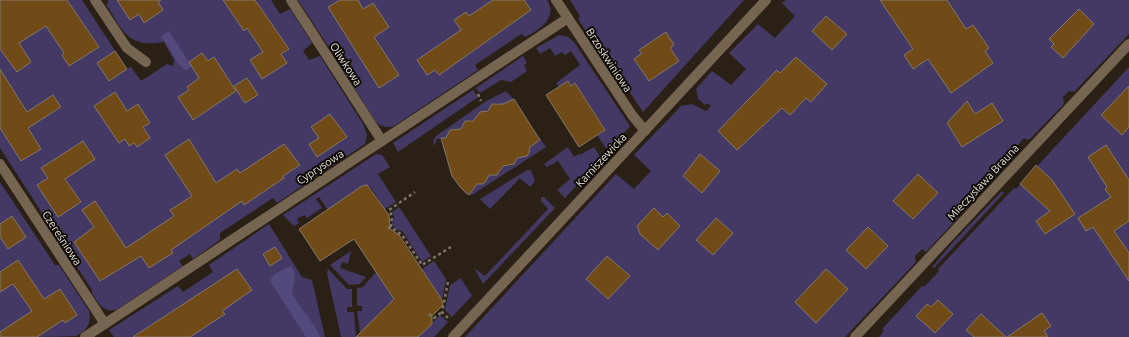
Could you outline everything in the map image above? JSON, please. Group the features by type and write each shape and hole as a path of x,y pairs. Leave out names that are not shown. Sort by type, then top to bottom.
{"street":[{"path":"95,0 127,48 146,62"},
{"name":"Oliwkowa","path":"291,0 382,141"},
{"name":"Brzoskwiniowa","path":"556,0 632,115 645,131"},
{"name":"Karniszewicka","path":"453,337 766,0"},
{"name":"Cyprysowa","path":"85,337 568,18"},
{"name":"Mieczysława Brauna","path":"856,337 1129,44"},
{"name":"Czereśniowa","path":"0,164 104,324"}],"path":[{"path":"478,95 482,101"},
{"path":"415,192 389,210 392,216 390,227 402,235 422,265 451,247"},
{"path":"429,314 434,318 442,312 448,282"},
{"path":"442,312 452,321"}],"shaded area":[{"path":"0,0 82,0 127,69 131,67 141,81 167,64 173,66 174,60 164,42 142,42 134,40 128,35 117,22 106,4 109,2 107,0 271,0 280,14 290,9 312,43 303,51 309,60 320,56 363,124 367,135 365,144 277,203 273,198 220,233 220,240 193,259 190,254 179,261 183,266 116,310 107,310 96,300 92,290 0,148"},
{"path":"298,0 547,0 550,6 550,12 549,18 542,27 526,37 521,34 475,65 478,70 394,126 387,127 376,122 335,58 343,53 336,41 328,46"},
{"path":"570,0 744,0 643,112 625,85 621,86 578,19 580,16"},
{"path":"786,0 1129,0 1129,34 1074,92 1069,91 1063,97 1064,104 1031,138 1027,140 1024,138 1017,146 1016,155 994,178 982,184 974,193 972,201 966,209 926,252 922,249 915,256 916,262 845,337 465,337 616,174 634,189 651,171 634,155 681,106 692,104 706,111 711,106 707,103 705,105 698,99 696,89 712,71 731,85 746,69 729,53 758,24 775,38 795,16 782,3"},
{"path":"169,31 192,67 186,70 175,59 161,37"},
{"path":"559,35 568,37 574,42 630,126 608,151 597,135 605,129 575,83 571,86 568,81 559,87 556,83 580,65 571,51 565,55 562,52 555,56 550,48 540,54 536,48"},
{"path":"523,56 527,63 524,65 527,71 511,82 501,80 480,93 476,88"},
{"path":"1129,67 1129,337 879,337 884,331 882,329 922,286 924,287 939,271 938,269 1014,188 1016,189"},
{"path":"473,90 478,97 398,152 393,143"},
{"path":"506,91 514,100 501,105 499,103 493,104 491,111 479,113 476,116 477,120 465,121 463,125 464,129 451,130 450,138 437,139 434,146 433,141 436,136 486,101"},
{"path":"539,137 546,147 472,195 466,194 461,188 468,192 472,184 483,184 486,181 486,175 498,174 501,171 500,166 505,164 508,166 512,165 515,162 514,157 527,156 530,152 528,148 537,142"},
{"path":"568,147 574,157 594,147 601,158 565,198 557,190 570,179 558,161 547,167 544,164"},
{"path":"376,154 382,155 390,167 378,174 396,202 385,209 371,188 366,186 328,210 319,197 316,199 322,208 307,218 304,215 297,219 299,223 294,226 283,215"},
{"path":"527,170 531,170 535,181 530,187 520,178 490,209 480,199"},
{"path":"0,182 55,265 59,265 89,311 89,323 80,334 76,336 0,337"},
{"path":"1002,191 1004,193 934,268 932,267 954,241"},
{"path":"541,197 544,197 555,208 483,284 474,268 485,276 548,209 541,201"},
{"path":"399,207 431,256 422,262 403,232 396,229 392,224 394,217 392,212"},
{"path":"269,224 302,277 312,280 325,337 114,337 109,330 178,286 183,292 213,272 209,265"},
{"path":"351,251 348,264 342,262 340,268 366,277 360,284 349,285 330,265"},
{"path":"434,261 446,279 442,300 422,269"},
{"path":"291,266 295,276 292,293 320,337 306,337 270,281 273,275"},
{"path":"328,269 347,289 352,289 352,307 347,307 347,312 354,312 356,337 341,337 327,273"},
{"path":"376,272 403,313 400,316 388,304 360,333 357,311 362,311 362,306 357,306 357,288 363,287"},
{"path":"461,278 472,296 452,317 445,310 450,285"},
{"path":"440,315 448,322 434,337 418,337"}],"building":[{"path":"0,0 67,0 99,47 69,66 62,55 64,53 46,26 19,43 31,62 17,72 0,49"},
{"path":"117,0 161,0 158,2 163,10 144,23 139,14 130,20"},
{"path":"223,0 255,0 289,49 281,54 287,63 262,79 250,60 263,52 247,28 244,31"},
{"path":"340,0 358,0 363,9 373,3 389,27 374,37 399,75 379,88 328,7"},
{"path":"493,0 524,0 531,10 439,75 435,70 427,75 417,60 461,30 454,20 466,12 469,16"},
{"path":"880,0 947,0 966,29 973,25 989,48 985,51 993,63 951,93 928,59 913,69 904,55 913,49"},
{"path":"1079,9 1094,24 1063,58 1051,47 1054,44 1049,39"},
{"path":"826,16 847,34 832,50 812,31"},
{"path":"666,32 674,45 670,48 679,61 649,81 634,59 642,53 639,50"},
{"path":"115,51 127,69 109,81 97,63"},
{"path":"202,53 208,61 214,57 236,91 193,120 178,97 189,90 187,87 199,78 189,62"},
{"path":"796,57 827,84 811,102 806,98 790,115 782,108 737,150 718,131 777,70 780,73"},
{"path":"0,69 27,112 53,95 61,107 28,128 41,149 21,161 0,128"},
{"path":"247,78 258,95 245,103 234,86"},
{"path":"568,81 571,86 575,83 605,130 579,147 546,95"},
{"path":"1129,86 1129,127 1122,135 1101,115"},
{"path":"115,92 127,111 138,104 150,123 143,127 150,138 137,147 134,143 129,146 125,139 119,143 94,106"},
{"path":"514,99 540,140 530,147 527,156 517,158 514,164 503,166 497,175 489,175 483,184 477,184 469,195 461,188 452,176 441,138 446,138 450,130 461,129 465,121 473,121 480,112 488,111 492,104 503,104"},
{"path":"967,101 975,114 992,103 1003,121 962,147 947,123"},
{"path":"330,114 347,137 317,157 309,144 319,138 311,127"},
{"path":"189,139 216,183 237,169 240,173 284,144 300,165 283,176 284,178 244,205 242,201 171,250 173,253 149,268 141,256 100,281 74,242 94,227 82,210 95,201 126,248 174,216 170,210 192,196 165,155"},
{"path":"83,141 95,159 65,179 81,202 58,217 37,185 48,178 41,168"},
{"path":"1106,145 1129,180 1129,221 1114,231 1129,253 1129,281 1093,227 1086,231 1078,218 1111,197 1105,189 1107,187 1088,157"},
{"path":"700,154 720,171 702,193 683,176"},
{"path":"1036,165 1052,180 1075,214 1045,234 1036,221 1050,211 1020,184"},
{"path":"918,174 938,193 913,219 893,201"},
{"path":"367,185 389,215 390,229 399,235 442,300 443,305 432,316 432,324 418,337 356,337 394,299 354,239 320,261 299,229 362,186"},
{"path":"654,208 663,217 667,213 680,226 658,250 640,234 637,226"},
{"path":"12,216 26,237 8,249 0,237 0,224"},
{"path":"716,218 733,233 713,255 696,240"},
{"path":"868,227 888,246 866,269 846,250"},
{"path":"275,247 282,258 270,266 263,254"},
{"path":"607,256 630,276 608,299 586,279"},
{"path":"18,260 44,299 60,289 77,315 65,323 63,320 37,337 0,337 0,332 32,311 13,284 0,292 0,272"},
{"path":"237,269 252,290 222,311 225,314 190,337 133,337"},
{"path":"826,269 848,289 816,323 795,302"},
{"path":"938,300 953,314 935,333 916,316 927,304 931,307"},
{"path":"1042,313 1051,326 1044,331 1048,337 1007,337"},
{"path":"981,314 1006,337 974,337 966,330"}]}
